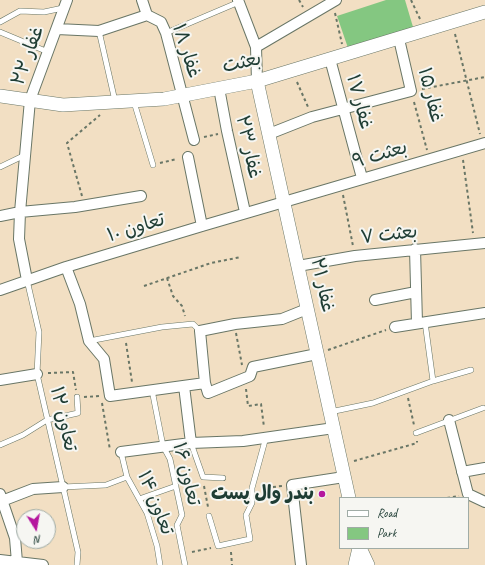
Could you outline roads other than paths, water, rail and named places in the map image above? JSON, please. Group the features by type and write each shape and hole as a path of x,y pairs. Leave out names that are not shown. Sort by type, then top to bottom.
{"street":[{"name":"غفار ۱۸","path":"142,0 147,15 161,22 166,33 181,96 194,140"},
{"path":"238,1 256,47 257,81"},
{"path":"256,47 334,1"},
{"name":"غفار ۲۲","path":"27,280 19,239 30,100 65,4"},
{"name":"بعثت","path":"0,96 63,105 164,99 257,81 485,12"},
{"path":"57,29 99,30 147,15"},
{"name":"غفار ۱۵","path":"342,108 411,91 399,38"},
{"name":"غفار ۱۷","path":"330,59 362,178"},
{"name":"غفار ۲۱","path":"257,81 349,497"},
{"name":"غفار ۲۳","path":"219,88 245,212"},
{"path":"269,134 342,108"},
{"name":"بعثت ۹","path":"284,202 484,143"},
{"path":"188,157 202,226"},
{"path":"0,216 20,212 75,207 85,204 141,196"},
{"name":"تعاون ۱۰","path":"0,290 66,267 245,212 284,202"},
{"name":"بعثت ۷","path":"298,266 355,256 485,242"},
{"path":"415,249 416,292 421,323"},
{"path":"66,267 80,304 89,341 104,359 106,396 205,383"},
{"path":"375,300 416,292"},
{"path":"307,309 282,319 235,324 200,331 205,383 208,393 250,376 252,366 317,354"},
{"path":"395,327 485,314"},
{"path":"0,380 37,374"},
{"path":"184,386 191,443"},
{"path":"449,420 468,494 485,502"},
{"path":"121,452 191,443 243,441 334,428"},
{"path":"462,472 485,468"},
{"path":"301,565 292,485 343,471"},
{"path":"16,562 15,538 1,497 33,489 63,487"},
{"path":"355,565 360,549"},
{"path":"360,549 368,565"},
{"path":"0,560 43,565"}],"lane":[{"path":"166,33 238,1"},
{"path":"0,22 20,10 44,12 65,4"},
{"path":"99,30 115,102"},
{"path":"0,32 48,52"},
{"path":"134,101 153,165"},
{"path":"0,167 25,155"},
{"name":"تعاون ۱۲","path":"27,280 39,332 37,374 78,552 77,565"},
{"path":"421,323 433,381"},
{"path":"89,341 162,326 193,324 200,331"},
{"path":"330,412 373,403 433,381 471,370"},
{"name":"تعاون ۱۶","path":"152,390 163,446 170,459 182,515 177,525 185,565"},
{"path":"0,445 23,435 47,420 78,413 77,397"},
{"path":"416,433 483,408"},
{"path":"209,516 218,546 250,539 246,515 252,503 252,488 266,437"},
{"path":"191,443 203,477 223,478"},
{"name":"تعاون ۱۴","path":"121,452 127,477 147,513 157,546 160,565"},
{"path":"63,487 106,485 127,477"},
{"path":"139,499 176,486"}],"place":[{"name":"بندر وال پست","path":"322,494"}]}
